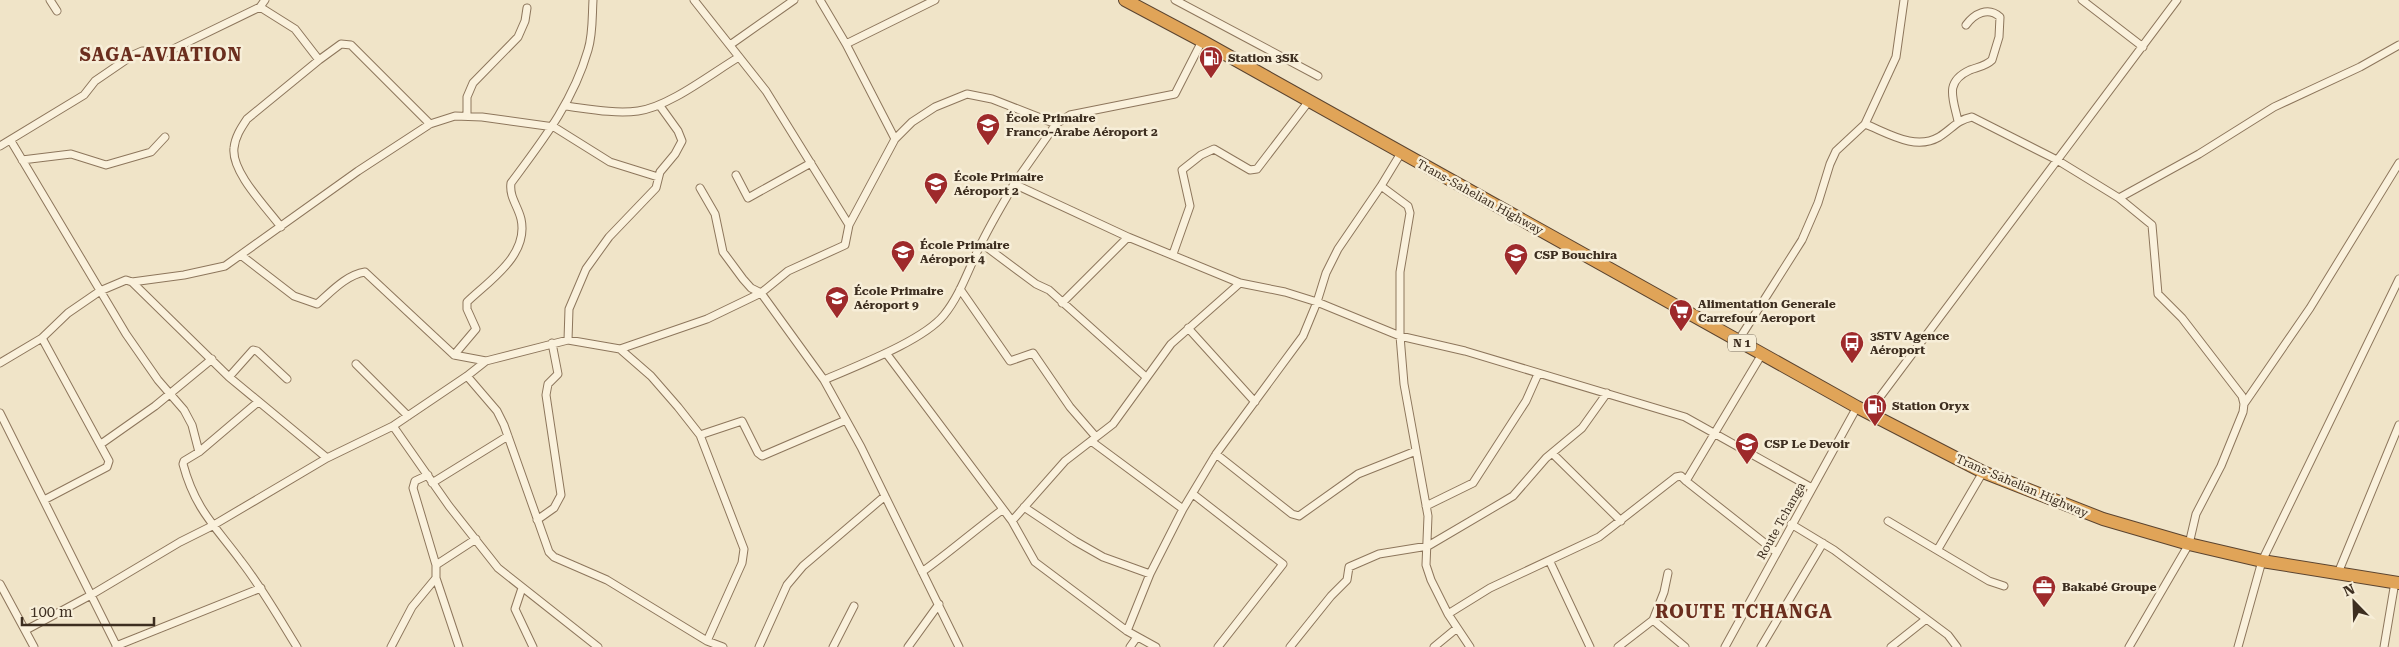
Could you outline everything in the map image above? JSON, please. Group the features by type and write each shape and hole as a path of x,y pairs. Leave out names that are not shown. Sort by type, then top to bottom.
{"highway":[{"name":"Trans-Sahelian Highway","path":"1125,0 1202,41 1863,410 1983,472 2103,519 2189,544 2262,561 2397,583"}],"street":[{"path":"50,0 57,11"},
{"path":"0,146 84,95 95,81 133,55 142,51 154,56 161,55 260,7 265,0"},
{"path":"454,355 476,328 467,309 467,302 510,262 519,247 522,231 521,218 510,191 511,183 554,127 566,106 588,50 593,0"},
{"path":"694,0 766,91 849,225"},
{"path":"730,45 794,0"},
{"path":"820,0 846,44 894,140"},
{"path":"846,44 935,0"},
{"path":"1175,0 1318,76"},
{"path":"1738,340 1802,240 1818,203 1836,151 1865,124 1896,57 1904,0"},
{"path":"2082,0 2143,47"},
{"name":"Route Tchanga","path":"1725,647 1791,524 1863,410 2057,160 2177,0"},
{"path":"260,7 295,29 319,60"},
{"path":"466,116 467,98 473,83 518,38 527,8"},
{"path":"1958,122 1952,94 1953,83 1964,74 1992,60 1998,37 2000,18 1989,12 1983,12 1971,19 1966,25"},
{"path":"824,380 886,353 932,327 944,315 960,289 981,243 1014,184 1056,124 1070,115 1175,94 1202,41"},
{"path":"281,227 245,180 235,162 234,148 238,132 247,120 341,44 351,45 430,124"},
{"path":"2119,198 2199,154 2274,108 2398,47"},
{"path":"566,106 608,111 638,111 660,106 739,57"},
{"path":"26,630 91,595 180,542 212,526 327,458 393,426 486,361 568,340 620,349 707,319 761,293 788,271 845,245 849,225 894,140 912,122 935,107 967,94 992,99 1056,124"},
{"path":"1173,254 1190,206 1182,170 1201,155 1214,149 1250,170 1257,169 1309,101"},
{"path":"568,340 569,309 586,269 610,237 656,188 658,177 675,154 682,138 660,106"},
{"path":"132,282 225,266 242,256 358,171 430,124 455,116 554,127 610,162 658,177"},
{"path":"1865,124 1914,143 1940,136 1958,122 1972,117 2057,160 2119,198 2152,225 2158,294 2182,318 2238,390 2244,404"},
{"path":"22,160 72,154 106,164 151,152 165,137"},
{"path":"11,141 126,334 180,405 192,425 199,452"},
{"path":"1127,631 1150,574 1183,508 1216,454 1303,336 1326,273 1338,249 1401,153"},
{"path":"736,175 748,198 811,163"},
{"path":"2129,647 2189,544 2196,514 2221,466 2243,412 2244,404 2321,291 2399,163"},
{"path":"1014,184 1128,237 1240,283 1284,292 1317,302 1400,336 1465,351 1685,416 1812,488"},
{"path":"1381,186 1410,209 1400,272 1400,336 1404,384 1426,506 1428,546 1426,565 1448,614 1470,647"},
{"path":"700,188 715,214 723,252 751,288 761,293 824,380 885,496 959,647"},
{"path":"1062,303 1128,237"},
{"path":"981,243 1036,284 1049,290 1146,377"},
{"path":"242,256 294,296 317,304 356,273 365,272 454,355 486,361"},
{"path":"2238,647 2262,561 2399,279"},
{"path":"0,363 42,338 68,313 100,291 126,280 132,282 229,377 327,458"},
{"path":"1012,521 1060,466 1093,439 1105,432 1123,413 1163,354 1188,328 1240,283"},
{"path":"960,289 1010,361 1033,353 1093,439 1183,508"},
{"path":"1188,328 1255,402"},
{"path":"42,338 109,461 107,467 44,500"},
{"path":"538,520 554,508 561,495 546,395 548,384 558,374 552,343"},
{"path":"620,349 651,376 700,435 719,480 744,549 742,563 708,641"},
{"path":"229,377 253,350 287,380"},
{"path":"886,353 1012,521 1028,553 1035,562 1127,631 1156,647"},
{"path":"1686,481 1717,433 1762,354"},
{"path":"101,444 155,406 212,359"},
{"path":"356,364 408,416"},
{"path":"1426,506 1472,483 1526,401 1538,374"},
{"path":"467,376 497,412 508,436 549,552 554,557 607,580 708,641 723,647"},
{"path":"1290,647 1331,596 1347,580 1349,567 1379,554 1428,546 1513,496 1552,453 1582,428 1607,393"},
{"path":"258,402 199,452 184,461 183,464 191,489 212,526 241,560 297,647"},
{"path":"0,413 116,647 260,588"},
{"path":"700,435 742,421 758,453 762,456 846,420"},
{"path":"2338,573 2399,425"},
{"path":"393,426 432,482 498,568 598,647"},
{"path":"432,482 508,436"},
{"path":"1216,454 1292,514 1299,516 1358,474 1416,451"},
{"path":"1552,453 1621,521"},
{"path":"1938,549 1983,472"},
{"path":"428,475 415,481 413,488 436,565 436,578 459,647"},
{"path":"1448,614 1490,588 1599,538 1676,477 1681,476 1776,552"},
{"path":"1193,494 1283,564 1218,647"},
{"path":"760,647 775,609 792,578 803,566 885,496"},
{"path":"1024,506 1075,542 1096,553 1150,574"},
{"path":"922,572 953,550 977,528 1002,510"},
{"path":"1888,521 1938,549 1988,581 2004,586"},
{"path":"1791,524 1823,542 1948,636 1957,647"},
{"path":"436,565 476,540"},
{"path":"1761,647 1823,542"},
{"path":"1550,562 1590,647"},
{"path":"1618,647 1653,620 1664,592 1668,573"},
{"path":"391,647 412,607 436,578"},
{"path":"2384,647 2397,583"},
{"path":"522,588 515,609 533,647"},
{"path":"1,589 34,647"},
{"path":"908,647 939,604"},
{"path":"833,647 854,606"},
{"path":"1653,620 1684,647"},
{"path":"1891,647 1925,620"},
{"path":"1434,647 1457,628"},
{"path":"1130,647 1137,637"}],"place":[{"name":"Station 3SK","path":"1211,79"},
{"name":"École Primaire Franco-Arabe Aéroport 2","path":"988,146"},
{"name":"École Primaire Aéroport 2","path":"936,205"},
{"name":"École Primaire Aéroport 4","path":"903,273"},
{"name":"CSP Bouchira","path":"1516,276"},
{"name":"École Primaire Aéroport 9","path":"837,319"},
{"name":"Alimentation Generale Carrefour Aeroport","path":"1681,332"},
{"name":"3STV Agence Aéroport","path":"1852,364"},
{"name":"Station Oryx","path":"1875,427"},
{"name":"CSP Le Devoir","path":"1747,465"},
{"name":"Bakabé Groupe","path":"2044,608"}],"district":[{"name":"SAGA-AVIATION","path":"161,55"},
{"name":"ROUTE TCHANGA","path":"1744,612"}]}
